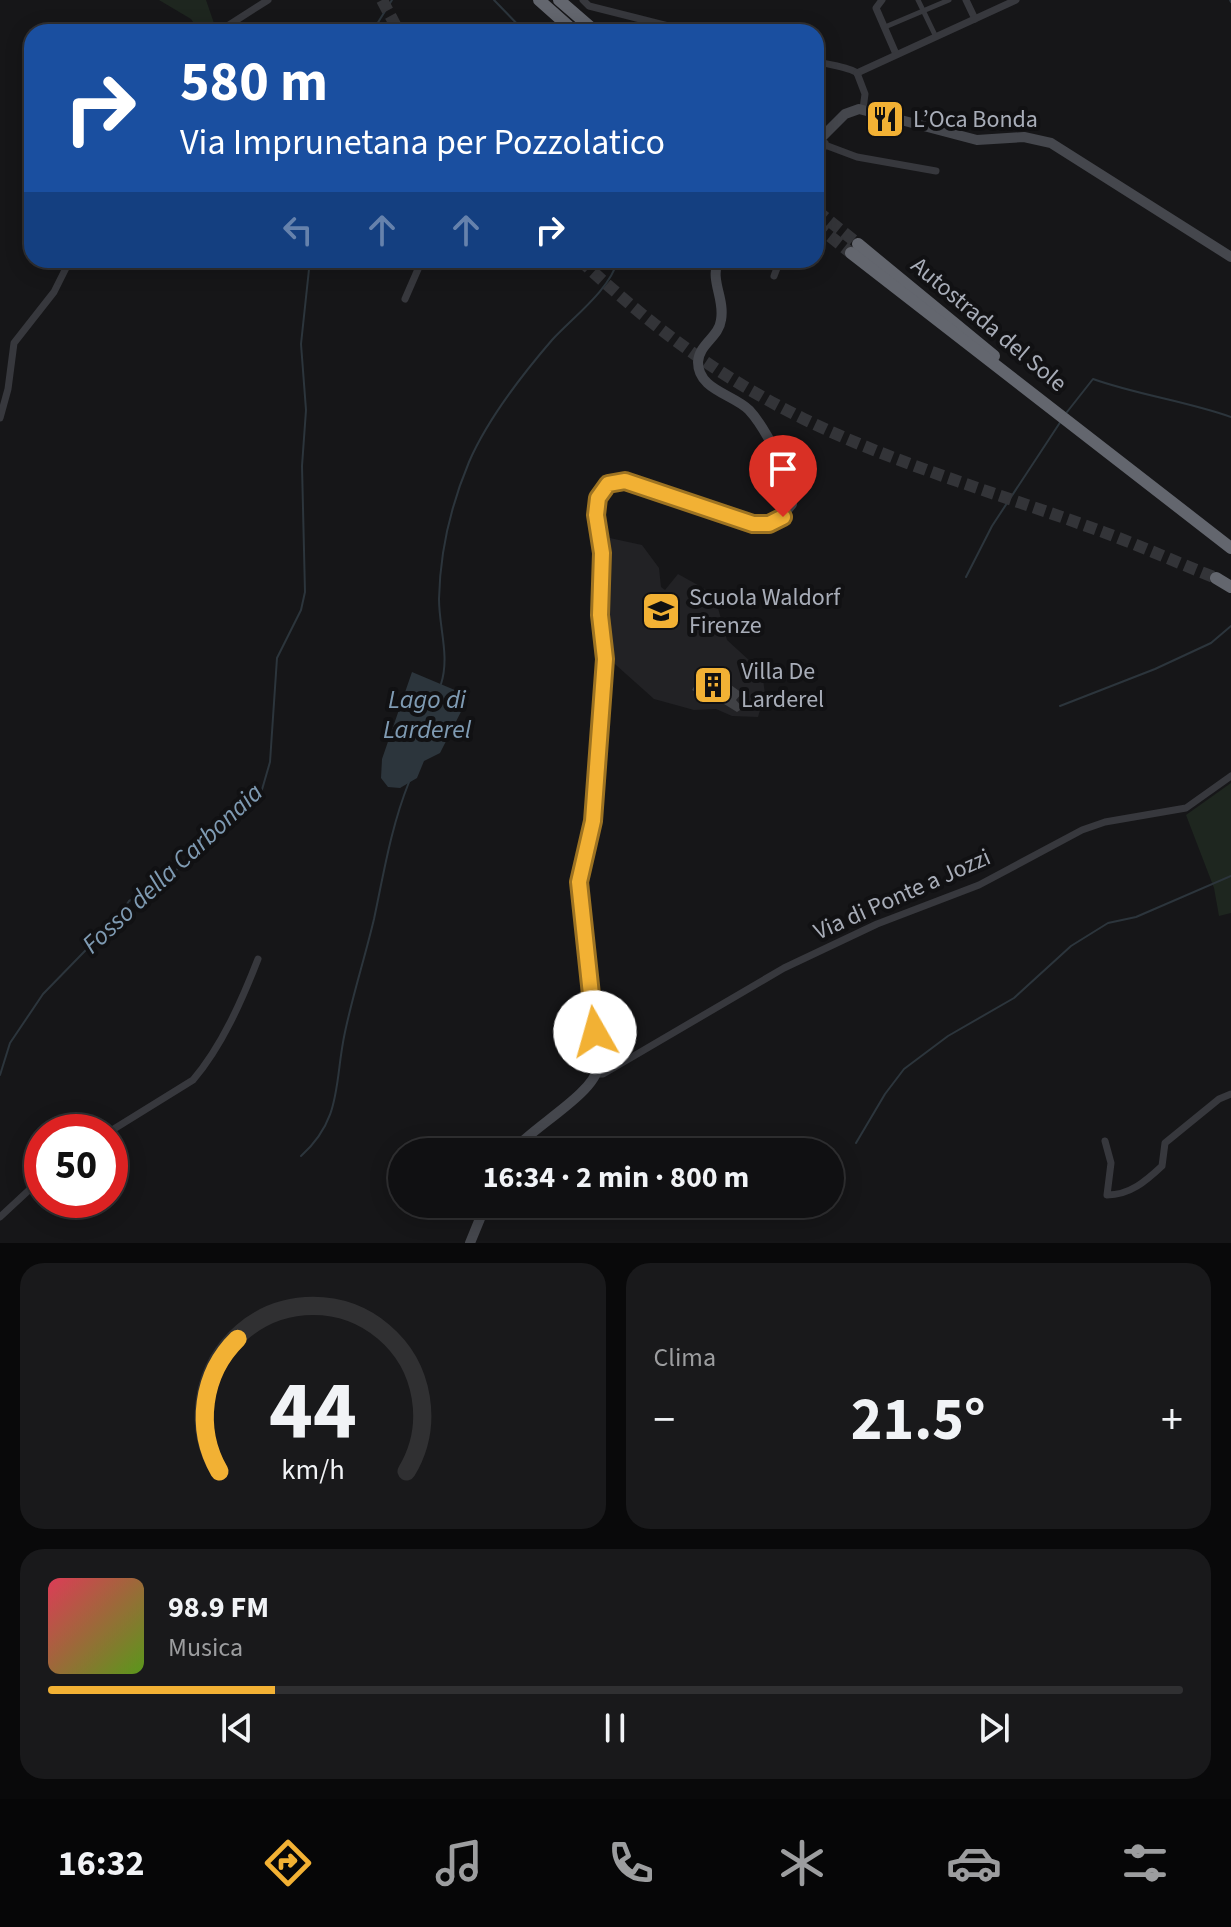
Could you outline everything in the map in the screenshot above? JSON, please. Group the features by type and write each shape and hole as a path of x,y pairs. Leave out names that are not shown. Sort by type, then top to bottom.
{"highway":[{"path":"539,0 566,24"},
{"path":"559,0 587,24"},
{"name":"Autostrada del Sole","path":"854,249 1231,548"},
{"path":"1216,578 1231,587"}],"main road":[{"path":"824,138 845,114 863,109 926,129 977,140 1031,137 1051,143 1231,257"},
{"path":"525,1138 587,1087 597,1074 579,882 593,821 605,659 600,615 602,553 596,528 598,498 608,484 625,481 743,521 764,524 783,517 793,498 789,481 754,416 743,405 708,385 700,372 700,354 721,320 714,279 716,268"},
{"path":"470,1243 480,1218"}],"street":[{"path":"230,24 268,0"},
{"path":"583,0 589,6 660,24"},
{"path":"882,0 876,8 896,54"},
{"path":"918,0 936,37"},
{"path":"885,27 949,0"},
{"path":"966,0 975,19"},
{"path":"857,73 1016,0"},
{"path":"824,64 839,69 849,67 857,73 865,94 863,109"},
{"path":"824,143 857,157 936,171"},
{"path":"0,418 8,389 14,343 54,292 66,268"},
{"path":"405,299 419,268"},
{"path":"774,276 777,268"},
{"name":"Via di Ponte a Jozzi","path":"597,1074 603,1074 784,968 877,924 979,885 1082,830 1105,822 1186,808 1231,776"},
{"path":"128,1120 193,1080 203,1068 240,1003 258,959"},
{"path":"1105,1141 1111,1163 1107,1195 1119,1195 1143,1184 1162,1166 1165,1143 1219,1099 1231,1094"},
{"path":"0,1217 24,1195"}],"shaded area":[{"path":"159,0 206,0 214,24 194,24"},
{"name":"Scuola Waldorf Firenze","path":"605,537 642,545 659,568 661,587 665,590 678,574 714,594 727,640 762,672 765,694 758,717 732,716 716,709 694,710 654,699 607,657 603,629"},
{"path":"1231,783 1231,913 1219,916 1214,888 1186,815"}],"water":[{"name":"Lago di Larderel","path":"412,672 469,696 440,753 424,761 417,778 400,788 388,787 381,778 382,759"}],"building":[{"name":"Villa De Larderel","path":"706,667 742,693 736,700 743,708 737,712 711,696 709,699 692,690"}],"waterway":[{"name":"Fosso della Carbonaia","path":"377,24 392,0"},
{"path":"494,0 517,24"},
{"name":"Fosso della Carbonaia","path":"0,1075 10,1043 43,994 119,916 129,901 162,883 261,793 270,762 277,658 301,610 305,592 302,466 306,410 301,344 309,268"},
{"path":"441,684 444,652 439,599 444,546 469,462 495,414 517,383 552,340 599,293 614,268"},
{"path":"1067,412 1093,379 1231,417"},
{"name":"Autostrada del Sole","path":"966,577 992,526 1061,421"},
{"path":"1060,706 1155,669 1211,643 1231,626"},
{"path":"301,1156 324,1128 335,1098 348,1018 393,833 409,782"},
{"path":"856,1143 904,1069 948,1036 1014,998 1071,946 1108,923 1136,917 1231,876"}],"tunnel":[{"path":"382,0 395,24"},
{"path":"824,216 858,244"},
{"path":"824,231 851,253"},
{"path":"589,268 688,349 735,381 800,417 928,471 1103,532 1216,578"}],"place":[{"name":"L’Oca Bonda","path":"885,119"},
{"name":"Scuola Waldorf Firenze","path":"661,611"},
{"name":"Villa De Larderel","path":"713,685"}],"route":[{"path":"595,1032 579,882 592,831 605,659 600,615 602,553 596,528 598,498 604,486 625,481 753,524 769,524 783,517"}]}
